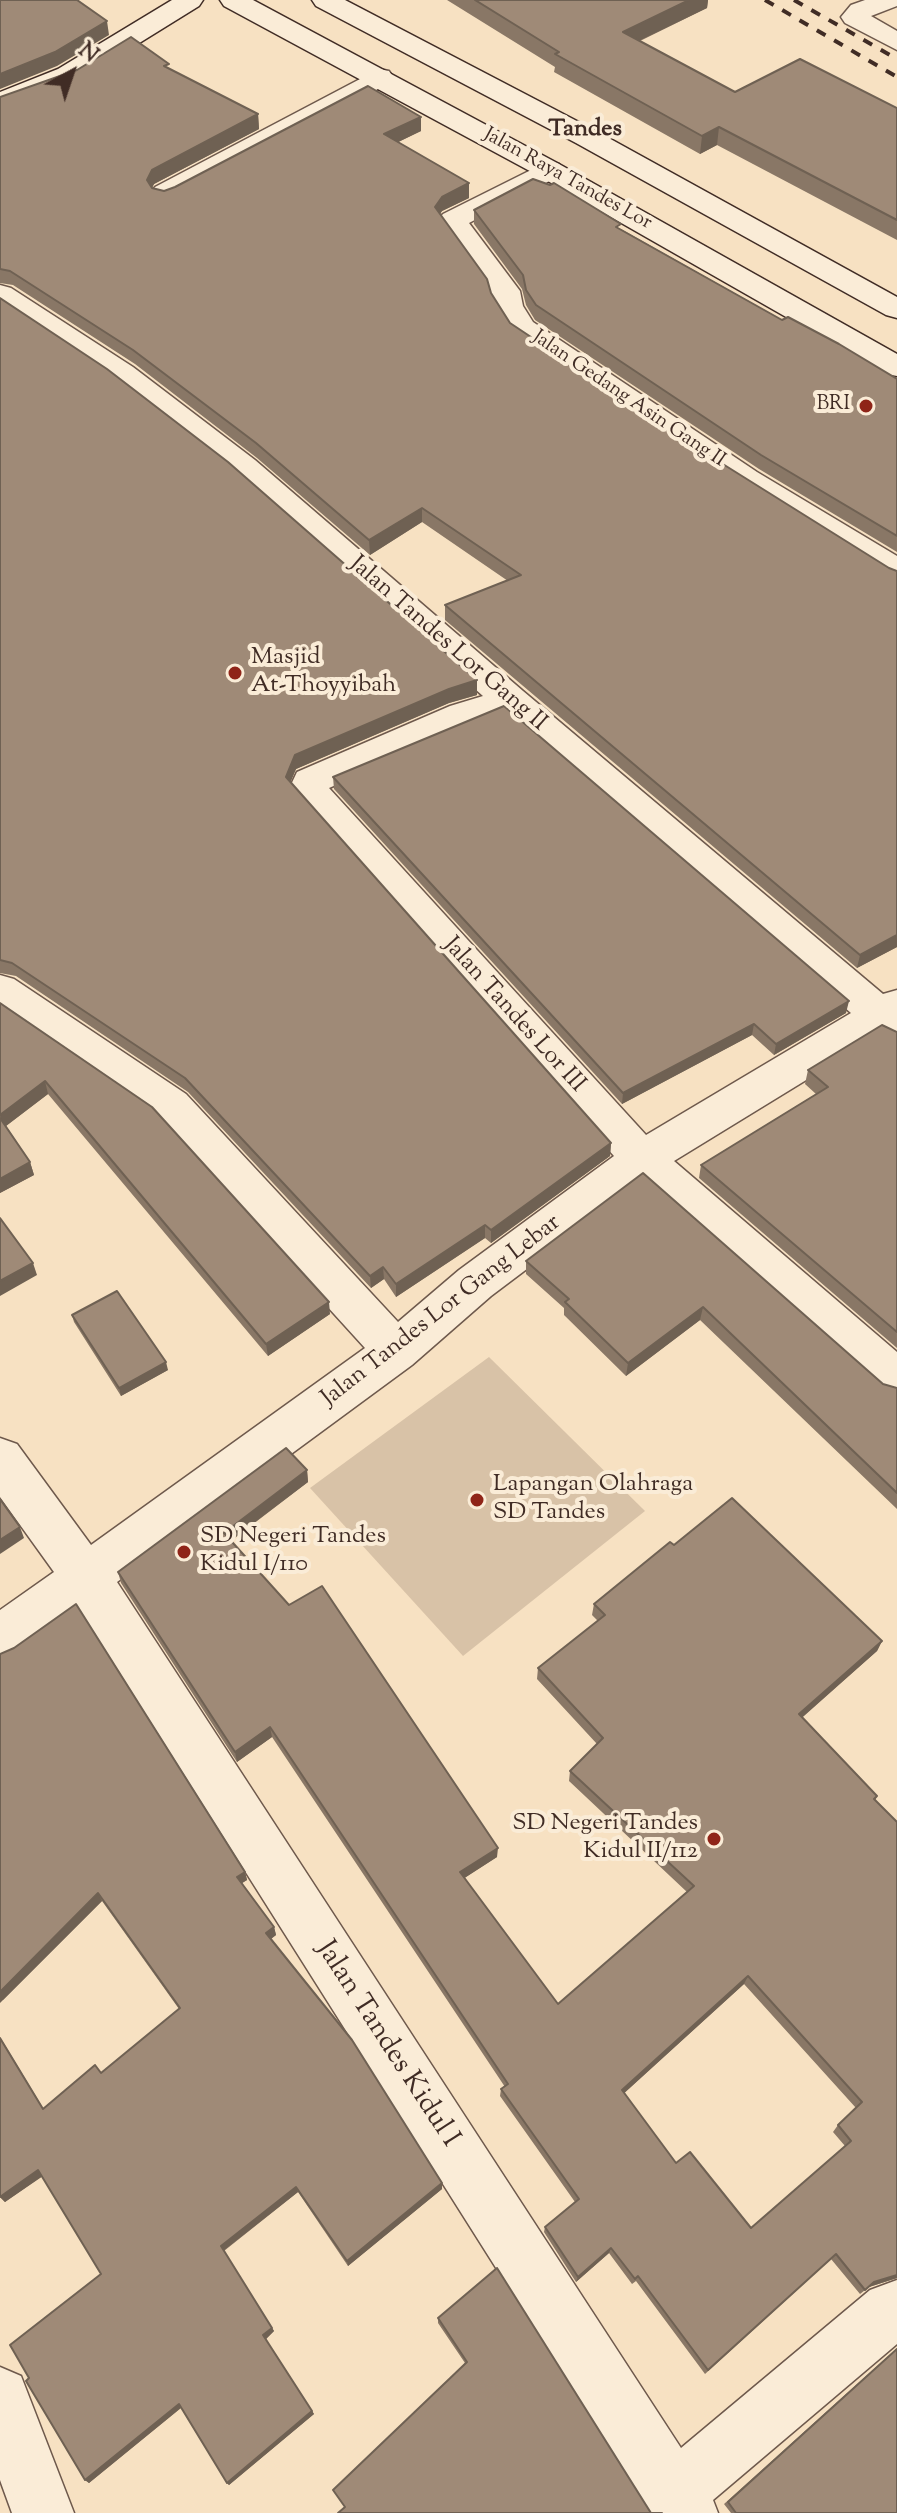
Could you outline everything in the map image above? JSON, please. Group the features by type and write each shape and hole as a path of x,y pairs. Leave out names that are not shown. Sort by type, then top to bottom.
{"street":[{"path":"0,102 68,75 190,0"},
{"name":"Jalan Raya Tandes Lor","path":"233,0 370,81 524,182 897,367"},
{"path":"325,0 586,137 897,309"},
{"path":"889,0 860,11 854,17 897,42"},
{"path":"165,193 370,81"},
{"name":"Jalan Gedang Asin Gang II","path":"524,182 453,220 455,227 505,291 508,306 527,332 745,479 865,549 897,572"},
{"name":"Jalan Tandes Lor Gang II","path":"0,294 122,374 243,467 510,700 892,1016"},
{"name":"Jalan Tandes Lor III","path":"510,700 463,715 310,781 308,789 642,1159 897,1380"},
{"path":"0,990 107,1059 171,1106 396,1351"},
{"name":"Jalan Tandes Lor Gang Lebar","path":"0,1639 396,1351 475,1283 642,1159 892,1016"},
{"name":"Jalan Tandes Kidul I","path":"0,1459 86,1577 681,2503"},
{"path":"681,2503 891,2311 897,2309"},
{"path":"0,2397 43,2513"}],"shaded area":[{"name":"Lapangan Olahraga SD Tandes","path":"489,1357 645,1511 463,1656 310,1488"}],"building":[{"path":"0,0 77,0 107,21 55,52 0,74"},
{"path":"475,0 689,0 623,32 735,92 800,59 897,108 897,220 719,127 702,136 555,54 559,52"},
{"path":"131,37 169,64 164,66 258,114 152,170 147,180 152,188 164,191 175,187 368,86 421,117 384,134 469,183 442,197 435,207 487,279 491,293 510,323 702,451 897,571 897,935 860,955 445,605 521,575 422,508 369,540 256,443 133,350 10,271 0,269 0,97 77,70"},
{"path":"533,179 550,185 554,183 621,224 616,227 782,320 788,317 839,344 897,379 897,536 761,455 536,305 526,290 523,275 474,210"},
{"path":"0,298 107,369 228,462 477,680 295,755 286,777 611,1143 491,1230 485,1225 396,1284 383,1267 370,1276 185,1078 12,963 0,960"},
{"path":"504,706 849,1001 776,1044 754,1024 623,1093 333,777"},
{"path":"0,1003 152,1107 329,1302 266,1344 45,1081 0,1115"},
{"path":"882,1025 897,1032 897,1332 701,1165 828,1087 808,1070"},
{"path":"0,1118 30,1162 0,1179"},
{"path":"643,1173 883,1384 897,1388 897,1493 703,1307 628,1363 565,1302 569,1299 526,1261"},
{"path":"0,1218 33,1263 0,1281"},
{"path":"117,1291 166,1362 119,1388 72,1315"},
{"path":"286,1448 307,1470 224,1533 289,1605 322,1586 498,1848 460,1872 558,2004 694,1886 570,1771 603,1738 538,1668 605,1615 594,1604 670,1542 674,1545 732,1498 882,1641 799,1714 877,1796 874,1799 897,1822 897,2275 874,2282 865,2290 836,2254 708,2370 638,2276 635,2279 611,2248 578,2277 545,2227 579,2199 501,2089 508,2084 270,1727 235,1752 118,1572","holes":["748,1976 862,2102 838,2125 851,2141 751,2228 690,2152 676,2163 622,2090"]},
{"path":"0,1499 20,1527 0,1540"},
{"path":"76,1604 245,1872 237,1877 274,1927 266,1933 352,2040 442,2183 347,2261 296,2187 221,2246 272,2328 263,2335 312,2411 227,2483 179,2404 85,2480 26,2381 29,2378 10,2345 101,2274 38,2170 0,2197 0,2038 43,2109 95,2065 101,2073 180,2008 98,1893 0,1992 0,1654 14,1648"},
{"path":"497,2268 651,2513 338,2513 345,2507 333,2490 467,2362 438,2318"},
{"path":"897,2349 897,2513 736,2513 728,2502"}],"railway":[{"path":"765,0 897,77"},
{"path":"794,0 897,59"}],"place":[{"name":"BRI","path":"866,406"},
{"name":"Masjid At-Thoyyibah","path":"235,673"},
{"name":"Lapangan Olahraga SD Tandes","path":"477,1500"},
{"name":"SD Negeri Tandes Kidul I/110","path":"184,1552"},
{"name":"SD Negeri Tandes Kidul II/112","path":"714,1839"}],"district":[{"name":"Tandes","path":"585,131"}]}
